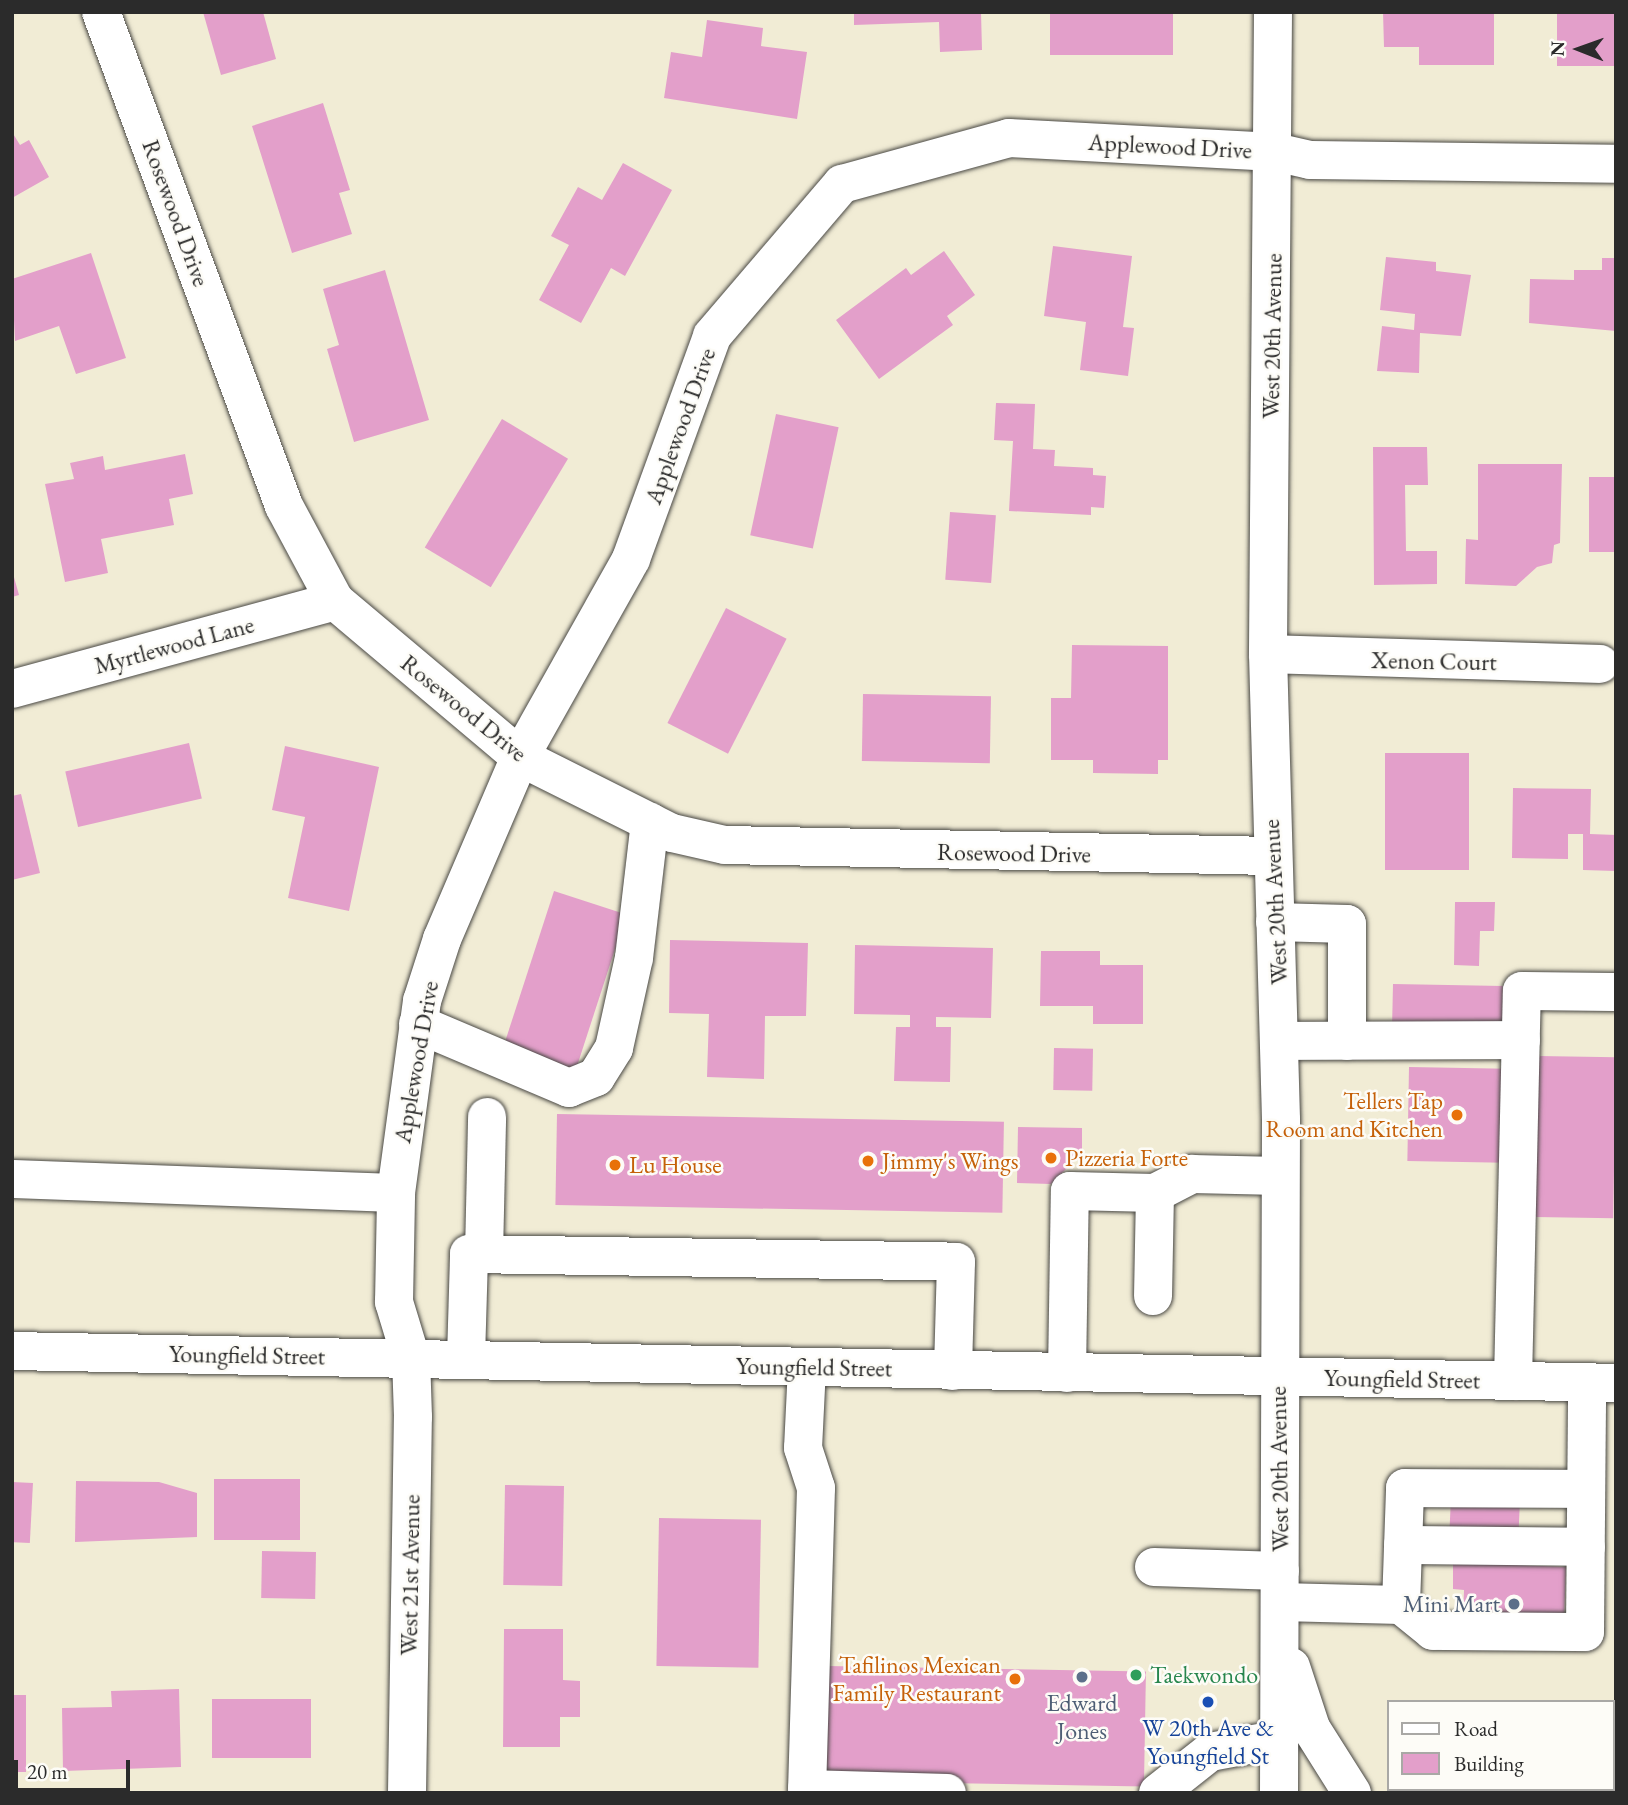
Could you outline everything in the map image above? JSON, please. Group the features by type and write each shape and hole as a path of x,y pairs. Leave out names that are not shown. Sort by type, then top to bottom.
{"street":[{"name":"Rosewood Drive","path":"102,12 284,506 335,601 520,757 650,822 725,845 796,850 1271,856"},
{"name":"West 20th Avenue","path":"1273,12 1275,152 1268,654 1271,856 1280,1041 1279,1793"},
{"name":"Applewood Drive","path":"411,1358 394,1302 396,1193 418,1024 442,939 520,757 631,559 712,336 842,184 1009,138 1275,152 1310,160 1616,164"},
{"name":"Myrtlewood Lane","path":"12,690 335,601"},
{"name":"Xenon Court","path":"1268,654 1600,664"},
{"path":"418,1024 569,1088 596,1077 614,1048 634,958 650,822"},
{"path":"1275,922 1347,924 1347,1041"},
{"path":"1513,1381 1522,991 1616,992"},
{"path":"1280,1041 1521,1040"},
{"path":"484,1254 488,1117"},
{"path":"1067,1373 1070,1191 1155,1193 1192,1174 1280,1176"},
{"path":"12,1179 396,1193"},
{"path":"1153,1296 1155,1193"},
{"path":"466,1359 469,1254 956,1262 953,1371"},
{"name":"Youngfield Street","path":"12,1351 1602,1383"},
{"name":"West 21st Avenue","path":"407,1793 411,1358"},
{"path":"807,1367 803,1448 816,1488 807,1789 947,1793"},
{"path":"1154,1567 1280,1598 1401,1605 1433,1631 1585,1632 1586,1520 1602,1383"},
{"path":"1401,1605 1405,1488 1586,1520"},
{"path":"1404,1532 1586,1520"},
{"path":"1280,1598 1311,1728 1352,1793"},
{"path":"1158,1793 1210,1752 1280,1739"}],"building":[{"path":"203,12 263,12 276,59 221,75"},
{"path":"854,12 981,12 982,50 940,52 939,22 854,25"},
{"path":"1050,12 1173,12 1173,55 1050,55"},
{"path":"1383,12 1494,12 1494,65 1419,65 1419,47 1384,47"},
{"path":"1557,12 1616,12 1616,66 1557,66"},
{"path":"707,20 763,28 761,46 807,52 797,119 664,98 671,52 702,57"},
{"path":"323,103 350,190 339,193 352,234 292,253 252,126"},
{"path":"12,132 20,145 29,140 49,177 12,198"},
{"path":"623,163 672,190 625,276 611,268 581,323 539,300 569,245 551,236 578,187 602,200"},
{"path":"1053,246 1132,256 1123,327 1134,328 1128,376 1080,370 1086,322 1044,316"},
{"path":"944,251 975,295 947,316 953,325 879,379 836,320 906,268 911,275"},
{"path":"91,253 126,358 76,374 59,326 15,341 12,279"},
{"path":"1386,257 1436,262 1436,271 1471,275 1461,336 1420,333 1419,373 1377,371 1382,326 1414,330 1415,314 1380,310"},
{"path":"1602,258 1616,258 1616,331 1529,323 1530,279 1574,280 1574,270 1602,270"},
{"path":"385,270 429,420 354,442 327,349 339,345 323,289"},
{"path":"996,403 1035,404 1033,449 1055,450 1054,466 1093,468 1093,475 1106,476 1104,508 1091,507 1091,515 1009,511 1013,441 994,440"},
{"path":"776,414 839,427 813,549 750,535"},
{"path":"502,419 568,459 491,587 425,548"},
{"path":"1373,447 1427,447 1428,485 1405,485 1406,551 1437,551 1437,584 1374,585"},
{"path":"185,454 193,494 169,499 174,525 101,539 108,573 65,582 45,484 74,479 70,463 103,456 105,470"},
{"path":"1478,464 1562,464 1560,543 1554,545 1552,563 1537,567 1516,586 1465,584 1466,539 1478,540"},
{"path":"1589,477 1616,477 1616,552 1589,552"},
{"path":"950,512 996,515 991,583 945,580"},
{"path":"12,570 19,595 12,597"},
{"path":"726,608 787,639 728,754 667,723"},
{"path":"1072,645 1168,646 1168,760 1158,760 1158,774 1093,773 1093,760 1051,760 1051,698 1071,698"},
{"path":"863,694 991,696 990,763 862,761"},
{"path":"189,743 202,799 78,827 65,772"},
{"path":"285,746 379,767 349,911 288,898 305,817 272,810"},
{"path":"1385,753 1469,753 1469,870 1385,870"},
{"path":"1513,788 1591,789 1590,834 1616,835 1616,871 1583,870 1583,834 1568,834 1568,859 1512,858"},
{"path":"21,794 40,873 12,880 12,796"},
{"path":"554,891 626,914 574,1075 502,1052"},
{"path":"1455,902 1495,902 1494,931 1480,931 1479,966 1454,965"},
{"path":"670,940 808,943 806,1016 765,1016 764,1079 707,1077 709,1014 669,1013"},
{"path":"855,945 993,948 991,1018 936,1017 936,1027 951,1027 950,1082 894,1081 896,1027 910,1027 910,1015 854,1014"},
{"path":"1041,951 1100,951 1100,965 1143,965 1143,1024 1093,1024 1093,1006 1040,1006"},
{"path":"1393,984 1503,986 1503,1021 1392,1030"},
{"path":"1054,1048 1093,1049 1092,1091 1053,1090"},
{"path":"1538,1056 1616,1057 1613,1218 1535,1217"},
{"path":"1409,1067 1506,1069 1504,1163 1407,1161"},
{"path":"557,1114 1004,1122 1002,1213 555,1205"},
{"path":"1018,1127 1082,1128 1082,1153 1051,1184 1017,1183"},
{"path":"1452,1476 1521,1479 1517,1565 1566,1567 1564,1621 1463,1617 1464,1590 1453,1589 1453,1562 1448,1562"},
{"path":"214,1479 300,1479 300,1540 214,1540"},
{"path":"76,1481 159,1482 197,1493 197,1537 75,1542"},
{"path":"12,1482 33,1483 30,1543 12,1542"},
{"path":"505,1485 564,1486 562,1586 503,1585"},
{"path":"659,1518 761,1520 758,1668 656,1666"},
{"path":"262,1551 316,1552 315,1599 261,1598"},
{"path":"504,1629 563,1629 563,1680 580,1681 580,1717 560,1717 560,1747 503,1747"},
{"path":"827,1666 1146,1672 1144,1787 825,1781"},
{"path":"179,1689 181,1767 63,1771 62,1708 112,1707 111,1691"},
{"path":"12,1695 26,1695 26,1772 12,1772"},
{"path":"212,1699 311,1699 311,1758 212,1758"}],"place":[{"name":"Tellers Tap Room and Kitchen","path":"1457,1115"},
{"name":"Pizzeria Forte","path":"1051,1158"},
{"name":"Jimmy's Wings","path":"868,1161"},
{"name":"Lu House","path":"615,1165"},
{"name":"Mini Mart","path":"1514,1604"},
{"name":"Taekwondo","path":"1136,1675"},
{"name":"Edward Jones","path":"1082,1677"},
{"name":"Tafilinos Mexican Family Restaurant","path":"1015,1679"},
{"name":"W 20th Ave & Youngfield St","path":"1208,1702"}]}
